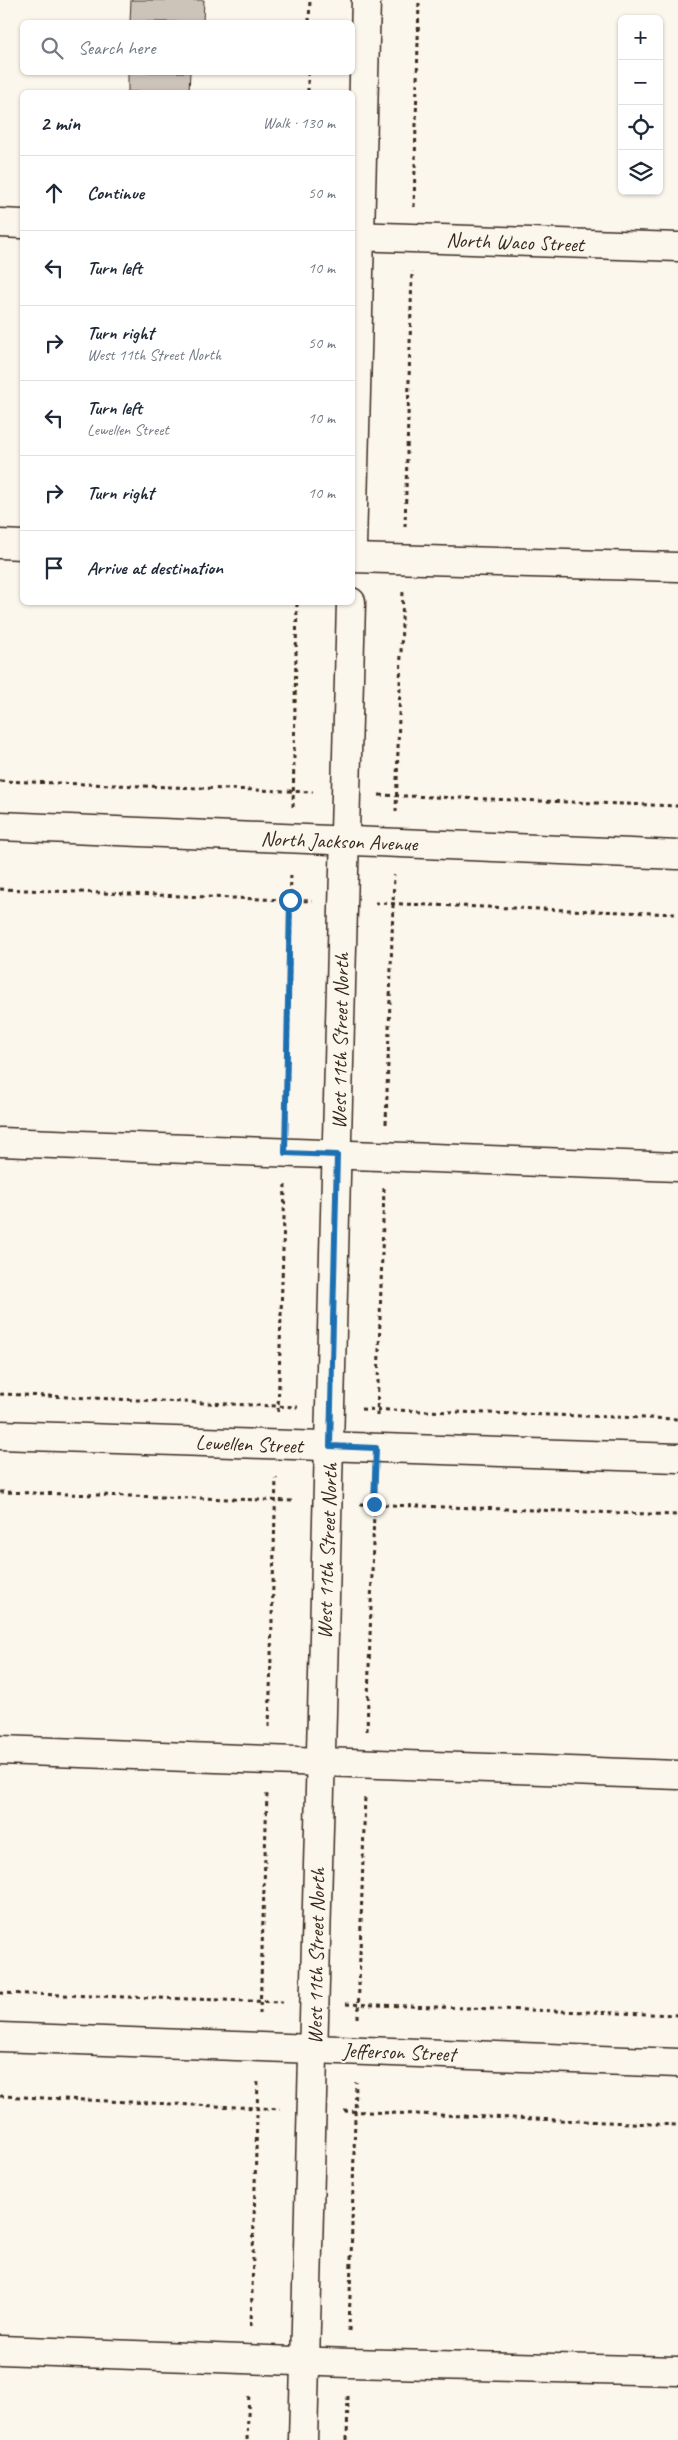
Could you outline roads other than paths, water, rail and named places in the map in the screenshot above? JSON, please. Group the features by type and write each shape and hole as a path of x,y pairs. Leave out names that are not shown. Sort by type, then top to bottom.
{"street":[{"path":"355,314 356,236 366,0"},
{"path":"0,224 20,224"},
{"name":"North Waco Street","path":"356,236 678,247"},
{"path":"0,544 20,545"},
{"path":"355,558 678,567"},
{"name":"West 11th Street North","path":"303,2440 351,605"},
{"name":"North Jackson Avenue","path":"0,826 678,855"},
{"path":"0,1142 678,1167"},
{"name":"Lewellen Street","path":"0,1435 678,1458"},
{"path":"0,1750 366,1765 678,1775"},
{"name":"Jefferson Street","path":"0,2037 678,2063"},
{"path":"0,2350 349,2363 678,2371"}]}
